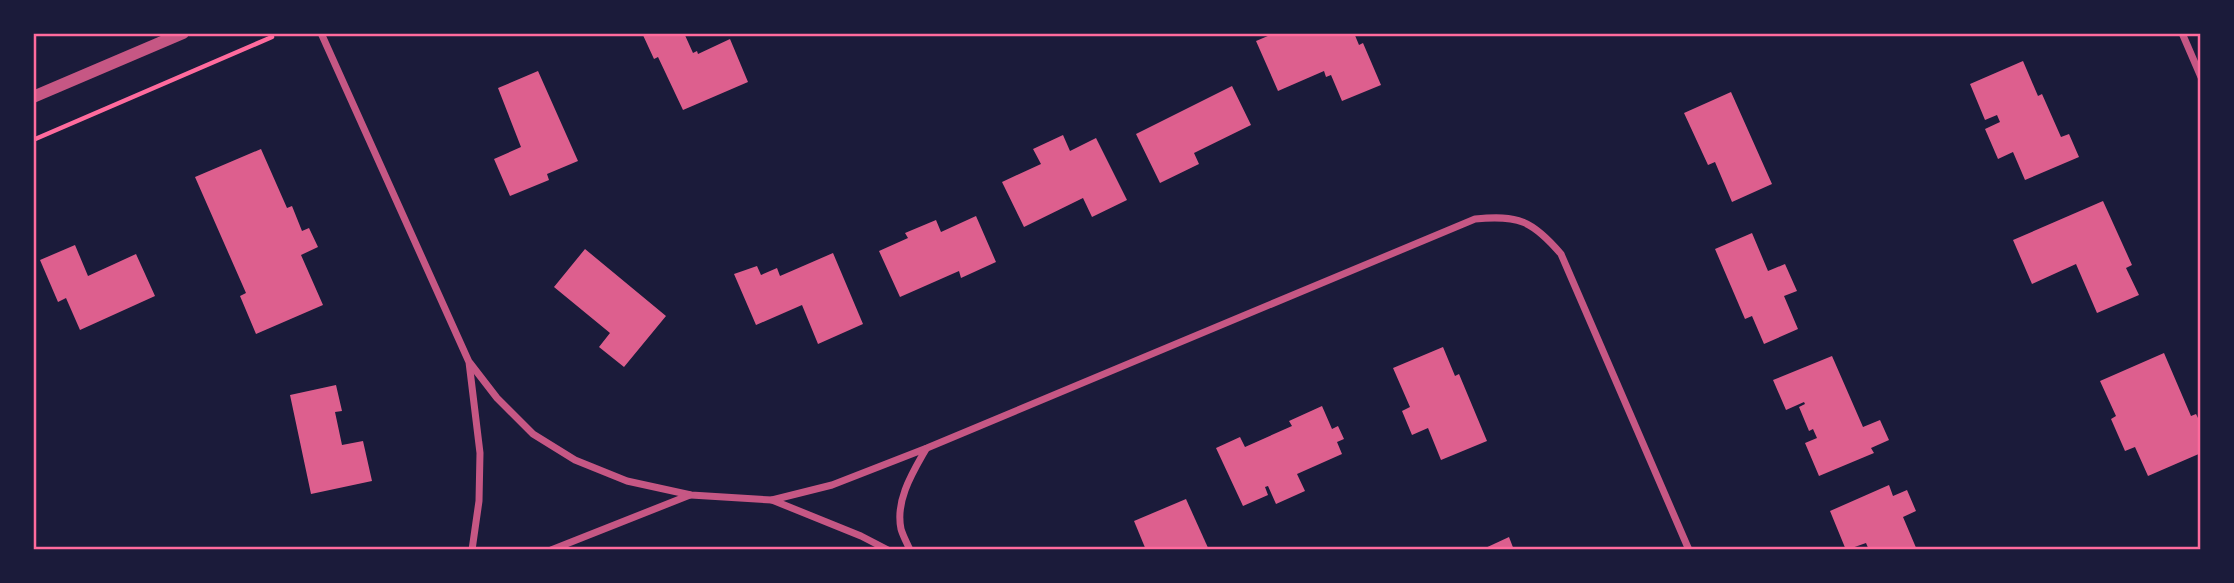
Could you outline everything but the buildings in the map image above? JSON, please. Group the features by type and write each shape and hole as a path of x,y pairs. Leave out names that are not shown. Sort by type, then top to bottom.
{"street":[{"path":"33,97 183,33"},
{"path":"321,33 469,362 497,398 533,434 575,460 627,481 691,495 772,500 832,485 927,448 1475,219 1506,216 1531,225 1545,236 1560,254 1689,550"},
{"path":"2182,33 2201,77"},
{"path":"469,362 480,453 479,501 472,550"},
{"path":"910,550 901,529 901,509 913,472 927,448"},
{"path":"551,550 691,495"},
{"path":"772,500 861,536 888,550"}],"path":[{"path":"33,140 272,37"}]}
